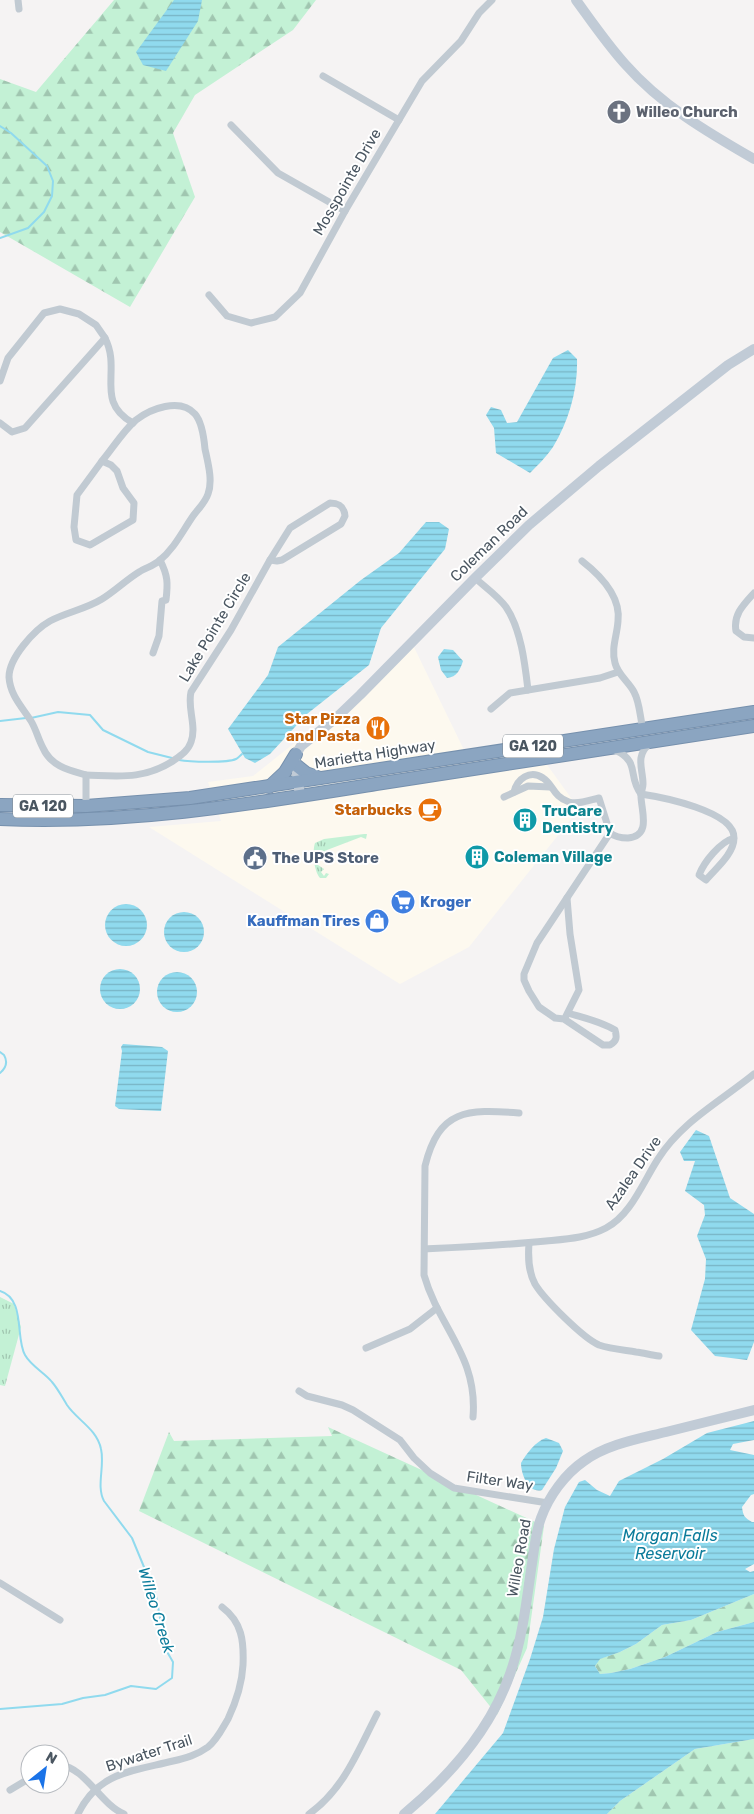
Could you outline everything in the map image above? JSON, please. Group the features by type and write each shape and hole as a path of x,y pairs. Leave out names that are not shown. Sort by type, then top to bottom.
{"highway":[{"name":"Marietta Highway","path":"0,805 86,806 167,801 754,712"},
{"name":"Marietta Highway","path":"0,819 87,819 186,812 754,726"},
{"path":"268,787 296,760 306,773 323,778"}],"street":[{"path":"18,0 19,9"},
{"name":"Mosspointe Drive","path":"209,295 227,316 251,323 275,317 300,293 345,211 422,81 461,41 479,13 492,0"},
{"path":"576,0 616,55 648,87 691,121 754,159"},
{"path":"322,76 398,120"},
{"path":"231,125 278,173 345,211"},
{"path":"0,381 8,358 44,313 60,309 79,314 96,325 105,338 112,356 111,392 113,402 117,411 133,423 102,461 77,494 74,527 76,540 90,545 134,520 134,503 123,488 117,471 111,465 102,461"},
{"path":"0,423 12,432 25,428 105,338"},
{"name":"Coleman Road","path":"296,760 300,746 336,718 360,695 529,525 728,365 754,349"},
{"name":"Lake Pointe Circle","path":"133,423 144,415 172,405 188,408 195,414 200,423 205,444 210,485 208,495 175,545 160,560 140,571 103,598 85,608 50,621 15,656 9,676 13,695 31,721 47,756 65,770 86,775 123,776 155,771 183,754 192,742 193,730 189,700 191,692 231,630 270,560 284,535 296,523 330,503 337,503 343,507 345,516 341,524 282,560 270,560"},
{"path":"153,653 159,636 162,601 166,600 168,581 166,571 160,560"},
{"path":"582,560 604,584 618,607 618,622 613,648 618,672 634,692 643,730"},
{"path":"475,578 504,604 510,614 525,662 528,690"},
{"path":"754,593 737,614 735,622 736,631 744,637 754,638"},
{"path":"492,709 505,695 510,693 600,678 618,672"},
{"path":"504,797 510,796 514,792 520,779 531,775 543,778 550,787 570,803 600,798 610,833 618,838 634,836 639,833 644,823 641,794 643,786 640,764 641,756 645,748 654,742"},
{"path":"610,748 622,754 631,762 636,788 641,794 687,803 728,824 733,831 734,838 733,844 727,855 706,880 702,878 699,875 704,865 724,843 734,838"},
{"path":"296,760 300,796"},
{"path":"86,775 87,819"},
{"path":"566,1016 604,1045 610,1045 616,1040 615,1030 598,1022 566,1016 555,1018 539,1007 524,980 524,974 537,942 610,833"},
{"path":"566,1016 579,990 570,934 567,898"},
{"name":"Azalea Drive","path":"425,1249 529,1243 581,1237 608,1228 634,1200 658,1159 674,1137 754,1074"},
{"path":"473,1417 475,1402 471,1379 464,1358 428,1292 424,1275 426,1166 430,1149 438,1133 453,1119 473,1111 519,1113"},
{"path":"529,1243 530,1271 535,1284 542,1294 581,1334 597,1344 608,1348 659,1356"},
{"path":"366,1348 410,1328 437,1308"},
{"name":"Filter Way","path":"299,1391 307,1396 342,1405 353,1410 400,1440 414,1458 430,1473 454,1488 548,1503"},
{"name":"Willeo Road","path":"404,1814 442,1779 467,1751 489,1720 503,1692 510,1675 519,1640 538,1530 548,1503 562,1482 576,1466 602,1450 625,1442 754,1410"},
{"path":"0,1583 60,1620"},
{"name":"Bywater Trail","path":"78,1814 88,1796 102,1783 118,1775 196,1754 209,1746 220,1735 239,1693 244,1652 238,1626 232,1614 222,1607"},
{"path":"310,1814 339,1786 377,1714"},
{"path":"70,1768 78,1773 107,1802 124,1814"},
{"path":"10,1790 20,1784"}],"shaded area":[{"path":"411,641 465,752 532,744 579,809 469,947 400,984 149,827 221,821 208,782 253,776 292,745 345,710"}],"green space":[{"path":"114,0 316,0 293,30 195,95 173,133 195,197 130,307 0,232 0,79 36,92"},
{"path":"367,834 366,839 361,837 327,850 326,856 321,854 318,865 324,869 321,872 324,876 326,873 329,874 326,878 320,878 314,861 315,843 324,839"},
{"path":"0,1297 14,1304 21,1327 5,1386 0,1385"},
{"path":"328,1427 544,1526 527,1648 497,1715 461,1670 139,1511 169,1432 174,1441 332,1436"},
{"path":"754,1594 754,1622 717,1632 665,1657 630,1669 600,1674 595,1666 599,1659 636,1644 662,1625 691,1620"},
{"path":"754,1739 754,1814 607,1814 620,1801 695,1749"}],"water":[{"path":"174,0 202,0 198,21 166,71 143,65 136,52"},
{"path":"568,350 577,359 577,370 568,416 553,447 530,473 496,453 494,428 486,415 491,407 501,410 507,423 517,422 553,358"},
{"path":"426,522 439,522 449,529 445,549 381,628 369,665 307,714 270,754 255,763 245,758 228,729 268,675 278,647 361,580 399,553"},
{"path":"444,649 453,650 463,661 458,672 447,678 441,670 438,657"},
{"path":"126,904 141,910 147,925 141,940 126,946 111,940 105,925 111,910"},
{"path":"188,912 195,915 201,921 204,932 203,940 195,949 188,952 180,952 173,949 165,940 164,928 167,921 176,913"},
{"path":"124,969 131,972 137,978 140,989 139,997 131,1006 124,1009 116,1009 109,1006 101,997 100,985 103,978 112,970"},
{"path":"181,972 188,975 194,981 197,992 196,1000 188,1009 181,1012 173,1012 166,1009 158,1000 157,988 160,981 169,973"},
{"path":"123,1044 162,1047 168,1051 161,1111 119,1109 115,1106 121,1047"},
{"path":"696,1130 709,1136 730,1198 754,1214 754,1342 747,1360 715,1356 691,1330 705,1279 706,1259 697,1236 705,1215 704,1205 685,1191 695,1161 684,1161 680,1152"},
{"name":"Morgan Falls Reservoir","path":"754,1421 754,1440 733,1444 730,1450 754,1455 754,1494 751,1495 742,1507 745,1516 754,1522 754,1564 745,1569 750,1572 754,1571 754,1594 691,1620 662,1625 636,1644 600,1659 595,1666 600,1674 630,1669 665,1657 717,1632 754,1622 754,1739 695,1749 620,1801 607,1814 435,1814 503,1733 543,1617 554,1549 565,1507 579,1482 585,1480 597,1490 610,1496 619,1481 663,1459 707,1433"},
{"path":"546,1438 559,1443 563,1451 556,1468 542,1490 537,1490 533,1489 527,1482 522,1473 521,1463 535,1445"}],"waterway":[{"name":"Willeo Creek","path":"0,126 11,133 47,166 53,181 52,196 44,212 28,228 0,238"},
{"path":"31,718 58,712 90,715 103,730 148,752 172,758"},
{"path":"0,721 26,718"},
{"path":"179,760 199,762 225,761 236,759 242,754"},
{"name":"Willeo Creek","path":"0,1052 4,1055 6,1062 4,1069 0,1073"},
{"name":"Willeo Creek","path":"0,1291 8,1295 17,1310 22,1348 25,1355 52,1382 67,1405 91,1430 99,1442 102,1456 101,1489 104,1501 132,1538 156,1596 166,1650 173,1662 172,1678 156,1689 131,1686 105,1695 83,1698 62,1704 0,1709"}],"place":[{"name":"Willeo Church","path":"619,112"},
{"name":"Star Pizza and Pasta","path":"378,728"},
{"name":"Starbucks","path":"430,810"},
{"name":"TruCare Dentistry","path":"525,820"},
{"name":"Coleman Village","path":"477,857"},
{"name":"The UPS Store","path":"255,858"},
{"name":"Kroger","path":"403,902"},
{"name":"Kauffman Tires","path":"377,921"}]}
